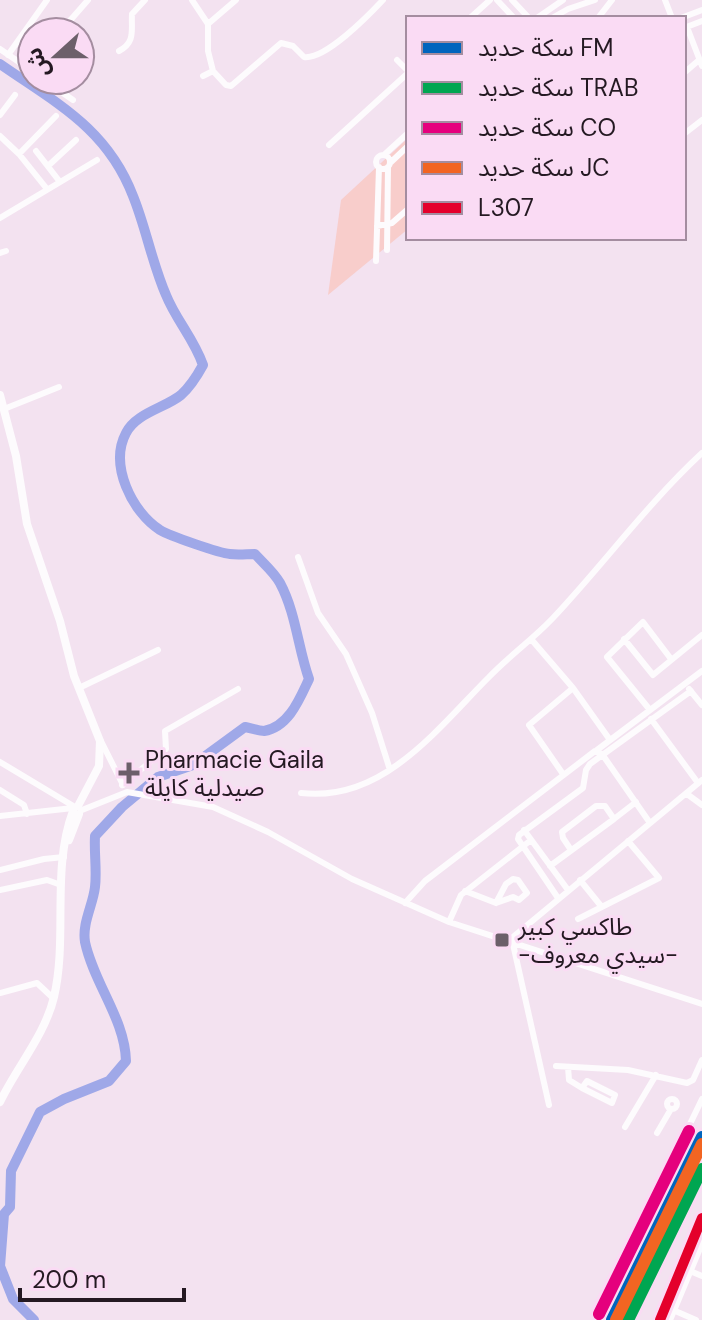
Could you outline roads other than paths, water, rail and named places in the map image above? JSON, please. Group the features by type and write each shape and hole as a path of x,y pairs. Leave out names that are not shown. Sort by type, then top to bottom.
{"street":[{"path":"8,55 47,0"},
{"path":"74,16 88,0"},
{"path":"119,51 130,43 132,14 145,0"},
{"path":"192,0 208,24 208,51 213,71 226,85 231,86 281,43 293,46 304,57 317,56 383,0"},
{"path":"208,24 236,0"},
{"path":"472,16 490,0"},
{"path":"497,0 512,16"},
{"path":"512,0 527,16"},
{"path":"551,3 563,0"},
{"path":"555,16 595,0"},
{"path":"600,16 612,0"},
{"path":"701,63 686,27 702,21"},
{"path":"0,49 16,60"},
{"path":"397,60 406,70"},
{"path":"203,76 213,71"},
{"path":"329,145 406,74"},
{"path":"0,115 15,95"},
{"path":"67,96 73,100"},
{"path":"19,154 56,116"},
{"path":"686,132 702,120"},
{"path":"376,261 379,167 376,160 406,135"},
{"path":"0,136 47,189"},
{"path":"48,166 76,140"},
{"path":"379,167 389,165 406,148"},
{"path":"36,151 60,182"},
{"path":"384,155 389,158 387,250"},
{"path":"0,218 97,160"},
{"path":"377,226 387,224 406,210"},
{"path":"376,237 387,238"},
{"path":"4,409 59,387"},
{"path":"0,395 16,456 27,524 79,688 124,788 148,797 222,810 352,879 449,922 700,1005"},
{"path":"301,793 331,795 346,792 390,770 412,753 494,671 551,620 673,480 702,453"},
{"path":"298,557 314,605 346,654 372,713 390,770"},
{"path":"650,710 608,659 609,654 643,622 671,659"},
{"path":"624,639 653,675 702,635"},
{"path":"531,639 614,740"},
{"path":"79,688 158,650"},
{"path":"405,903 425,881 506,821 526,801 600,752 702,671"},
{"path":"685,683 702,705"},
{"path":"563,774 529,725 573,688"},
{"path":"0,816 76,809 124,788 166,749 165,731 238,689"},
{"path":"614,740 691,691"},
{"path":"510,943 558,898 700,781 651,719"},
{"path":"0,1102 43,1024 53,998 58,965 64,852 76,809 99,766 99,735"},
{"path":"600,752 650,823"},
{"path":"558,898 518,837 583,788 586,770 600,752"},
{"path":"0,762 76,809"},
{"path":"0,790 24,805 27,814"},
{"path":"687,794 702,805"},
{"path":"550,866 636,802"},
{"path":"571,850 562,832 596,806 605,806 614,819"},
{"path":"524,830 568,890"},
{"path":"449,922 457,900 465,891 531,840"},
{"path":"578,919 659,878 628,841"},
{"path":"0,870 64,852"},
{"path":"465,891 496,903 514,897 519,900 527,893 518,880 513,879 506,884 496,903"},
{"path":"0,890 47,880 61,885"},
{"path":"580,880 601,906"},
{"path":"510,943 549,1105"},
{"path":"0,993 37,983 53,998"},
{"path":"556,1066 614,1068 684,1083 693,1080 702,1060"},
{"path":"568,1067 569,1080 582,1088 610,1104 616,1096 587,1081 582,1088"},
{"path":"625,1127 656,1075"},
{"path":"657,1133 671,1109 667,1105 671,1098 675,1099 684,1083"},
{"path":"674,1157 702,1099"},
{"path":"660,1320 702,1218"},
{"path":"669,1320 702,1241"},
{"path":"690,1271 702,1276"},
{"path":"673,1310 696,1320"}],"waterway":[{"path":"0,64 78,119 109,152 133,196 166,295 203,365 181,395 137,420 126,433 120,459 132,500 140,512 165,533 224,553 255,554 275,575 285,594 309,679 292,711 280,724 264,731 245,727 193,765 158,777 122,807 95,836 95,887 85,928 85,942 115,1016 126,1061 109,1081 40,1112 11,1171 10,1207 4,1214 0,1266 13,1299 34,1320"}],"rail line":[{"name":"CO","path":"599,1314 689,1131"},
{"name":"FM","path":"612,1320 702,1137"},
{"name":"JC","path":"616,1320 702,1144"},
{"name":"TRAB","path":"628,1320 702,1169"}],"place":[{"name":"Pharmacie Gaila صيدلية كايلة","path":"129,773"},
{"name":"طاكسي كبير -سيدي معروف-","path":"502,940"}]}
